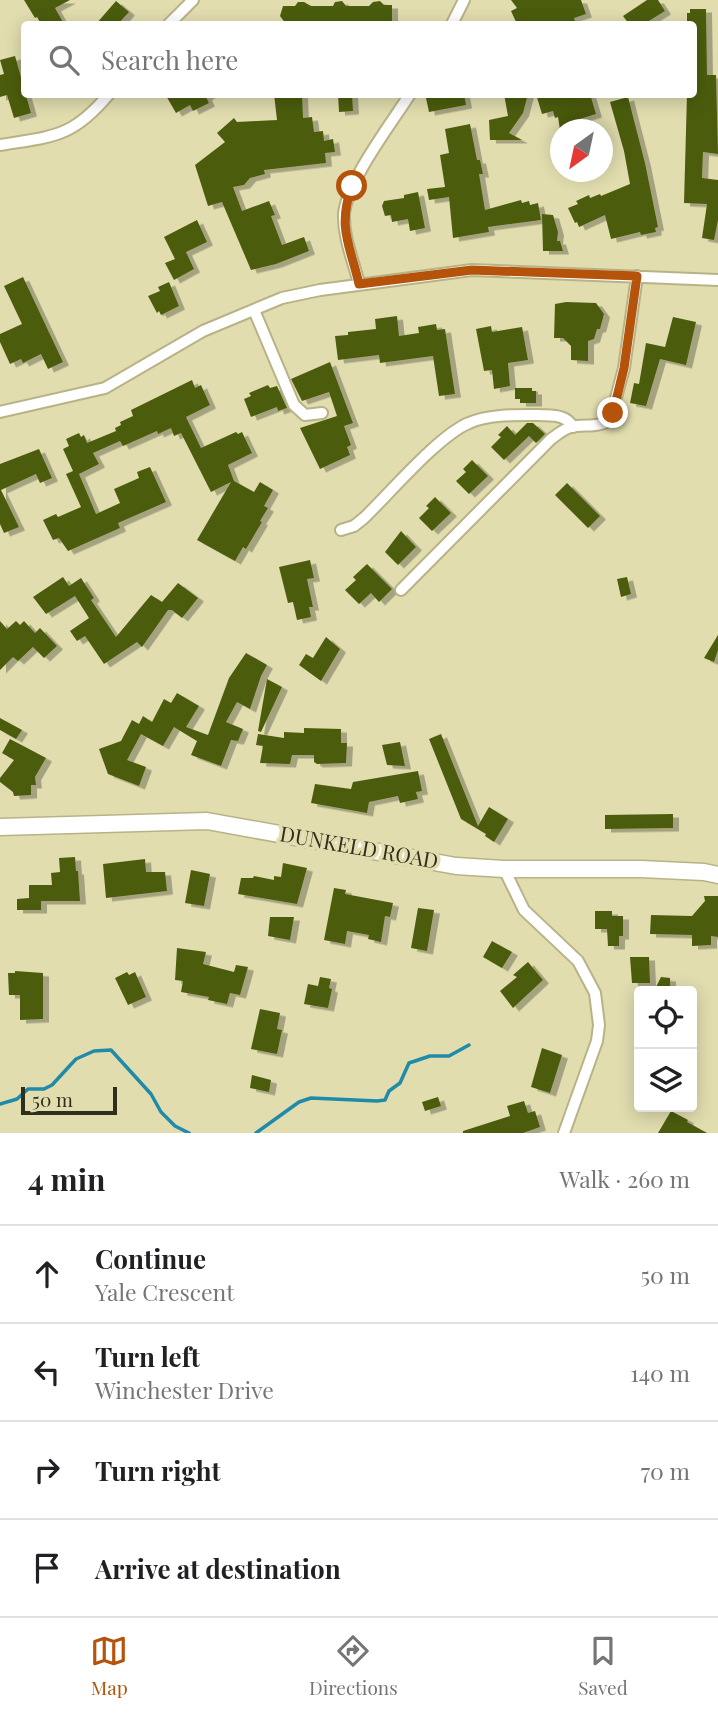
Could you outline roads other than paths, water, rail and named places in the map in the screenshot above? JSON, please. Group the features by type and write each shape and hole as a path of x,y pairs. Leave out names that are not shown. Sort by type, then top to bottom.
{"main road":[{"name":"DUNKELD ROAD","path":"0,827 207,821 456,866 504,869 641,869 718,875"}],"street":[{"path":"172,21 193,0"},
{"path":"454,21 464,0"},
{"path":"0,145 56,135 78,126 105,98"},
{"path":"359,284 346,235 344,212 352,186 407,98"},
{"path":"0,412 105,388 177,345 282,298 359,284 472,270 718,280"},
{"path":"401,590 551,439 573,426 604,424 613,413 624,368 637,276"},
{"path":"254,310 295,405 305,415 322,413"},
{"path":"341,530 354,526 364,518 441,442 471,421 514,415 555,416 564,418 573,426"},
{"path":"504,869 524,910 578,961 595,993 599,1025 597,1041 566,1132"}],"waterway":[{"path":"256,1133 299,1102 311,1098 385,1100 389,1091 400,1083 409,1063 430,1056 449,1056 469,1045"},
{"path":"0,1104 17,1099 28,1089 44,1089 52,1085 76,1059 94,1051 111,1050 151,1094 161,1112 175,1126 189,1133"}]}
